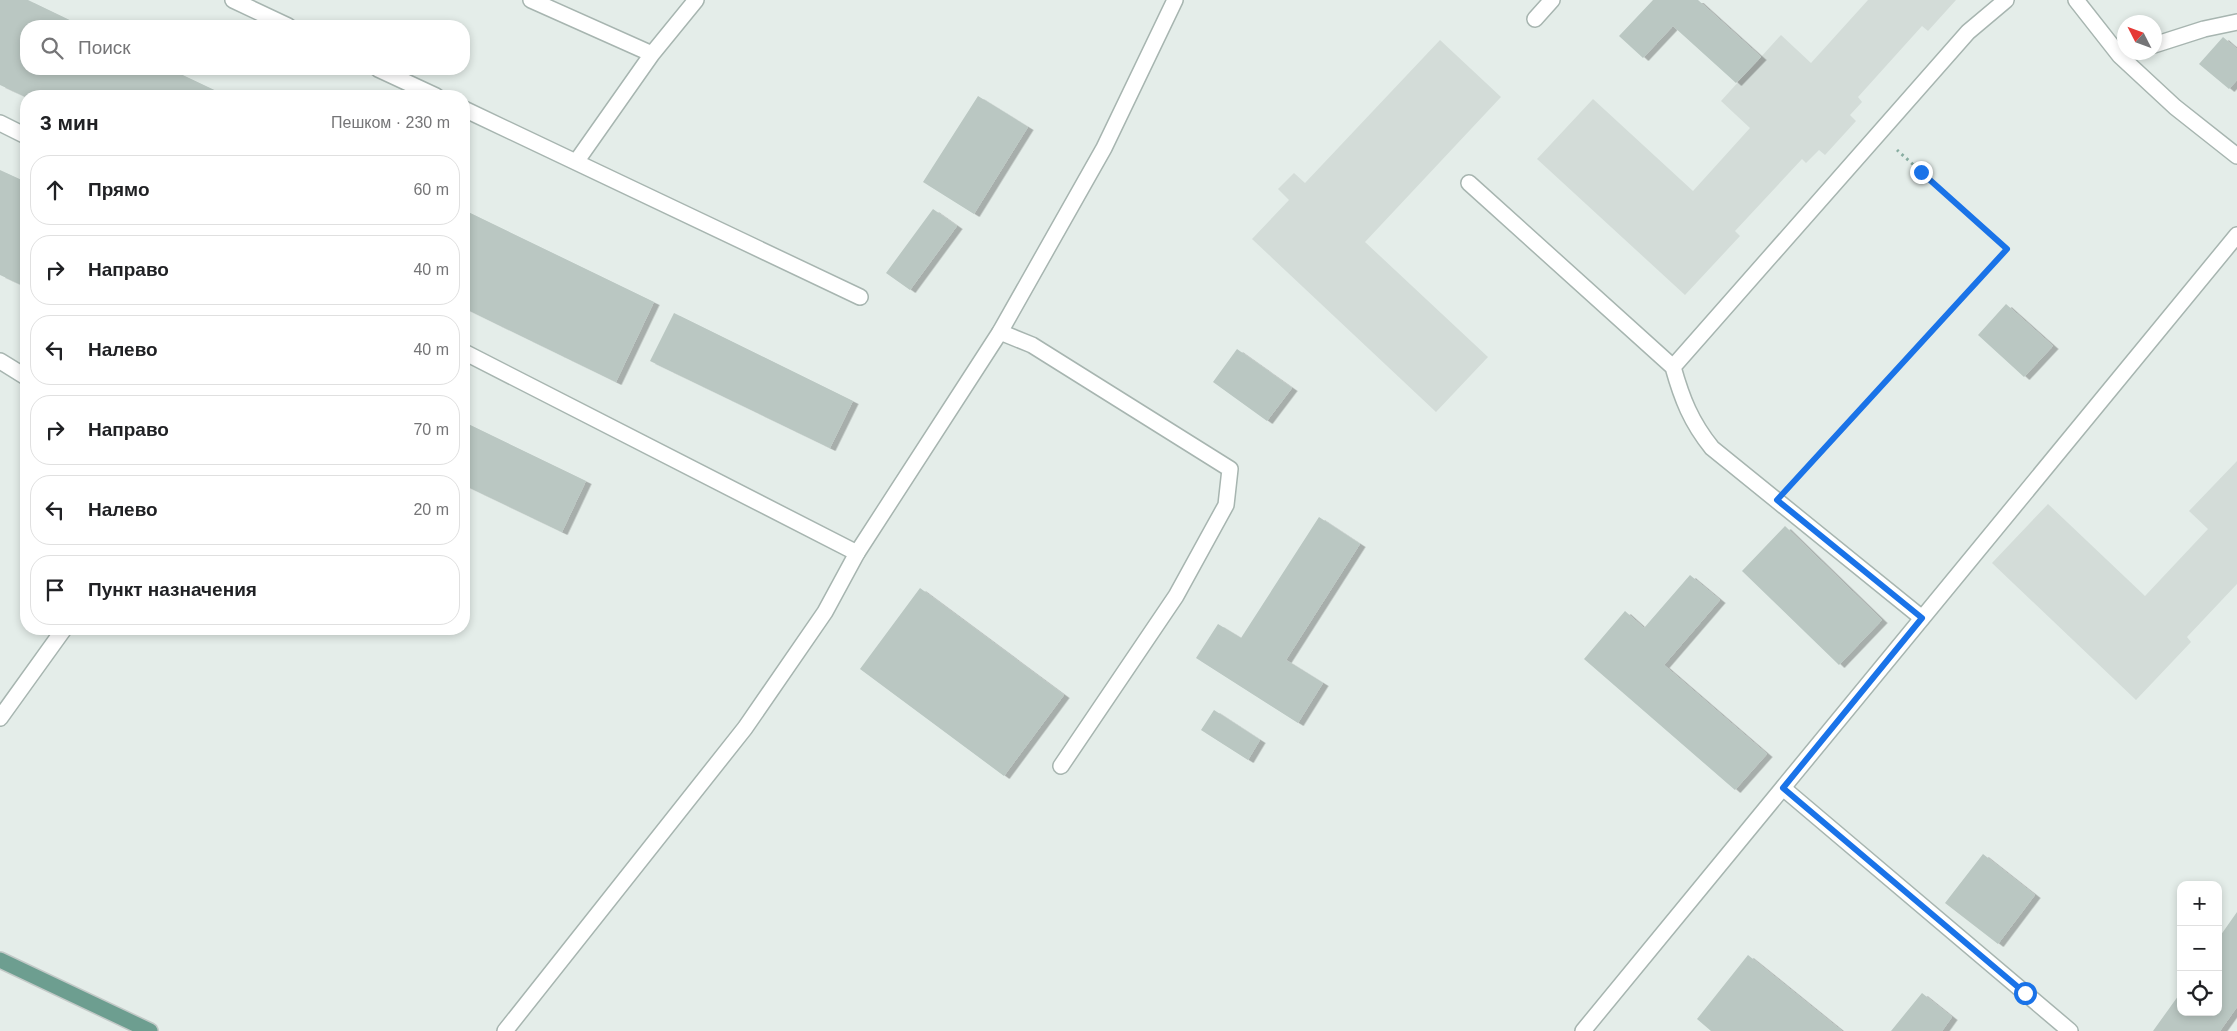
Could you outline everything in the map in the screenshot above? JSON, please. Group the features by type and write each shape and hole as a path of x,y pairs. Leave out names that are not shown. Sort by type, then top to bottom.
{"main road":[{"path":"0,960 150,1031"}],"street":[{"path":"233,0 275,20"},
{"path":"531,0 652,54"},
{"path":"576,162 652,54 696,0"},
{"path":"505,1031 745,728 825,612 856,553 1000,332 1104,148 1175,0"},
{"path":"1535,19 1552,0"},
{"path":"1673,367 1968,32 2006,0"},
{"path":"2076,0 2117,45"},
{"path":"2162,42 2204,28 2237,22"},
{"path":"2131,60 2175,107 2237,156"},
{"path":"391,75 423,90"},
{"path":"470,113 860,297"},
{"path":"0,123 20,133"},
{"path":"1469,183 1673,367 1682,398 1696,428 1712,448 1922,618"},
{"path":"1583,1031 2237,235"},
{"path":"1000,332 1032,345 1230,469 1226,505 1176,596 1061,766"},
{"path":"470,355 856,553"},
{"path":"0,361 20,373"},
{"path":"0,718 60,635"},
{"path":"1783,788 2070,1031"}],"path":[{"path":"1777,500 2007,249 1878,133"}],"shaded area":[{"path":"1868,0 1956,0 1928,31 1922,26 1858,97 1862,102 1850,115 1856,121 1825,155 1819,150 1806,163 1802,159 1735,231 1740,236 1685,295 1537,159 1593,99 1693,191 1750,128 1721,101 1781,35 1811,63"},
{"path":"1440,40 1501,97 1365,242 1488,357 1436,412 1252,239 1289,200 1278,189 1294,173 1305,183"},
{"path":"2237,461 2237,584 2187,637 2191,642 2136,700 1992,563 2048,504 2145,596 2208,529 2189,511"}],"building":[{"path":"0,0 28,0 70,20 20,20 20,75 183,75 214,90 20,90 20,94 0,85"},
{"path":"1653,0 1698,0 1761,57 1736,83 1673,26 1643,58 1619,36"},
{"path":"2223,37 2237,49 2237,80 2229,89 2199,64"},
{"path":"978,96 1028,127 974,214 923,182"},
{"path":"0,170 20,179 20,284 0,275"},
{"path":"933,209 957,226 910,290 886,273"},
{"path":"470,213 654,302 616,382 470,311"},
{"path":"2006,304 2053,346 2024,377 1978,335"},
{"path":"674,313 853,401 830,448 650,361"},
{"path":"1237,349 1292,388 1267,421 1213,382"},
{"path":"470,425 586,481 562,532 470,488"},
{"path":"1319,517 1360,544 1286,660 1323,683 1298,723 1196,658 1218,624 1241,638"},
{"path":"1785,526 1882,620 1839,665 1742,571"},
{"path":"1690,575 1720,600 1664,665 1767,754 1735,790 1584,659 1625,611 1644,628"},
{"path":"920,588 1064,695 1004,776 860,669"},
{"path":"1214,710 1260,740 1248,760 1201,730"},
{"path":"1983,854 2035,895 1998,944 1945,903"},
{"path":"2237,912 2237,1007 2220,1031 2153,1031 2177,998 2177,1016 2222,1016 2222,933"},
{"path":"1748,955 1842,1031 1711,1031 1697,1019"},
{"path":"1922,993 1952,1017 1942,1031 1891,1031"}],"route":[{"path":"1921,172 2007,249 1777,500 1922,618 1783,788 2025,993"}]}
